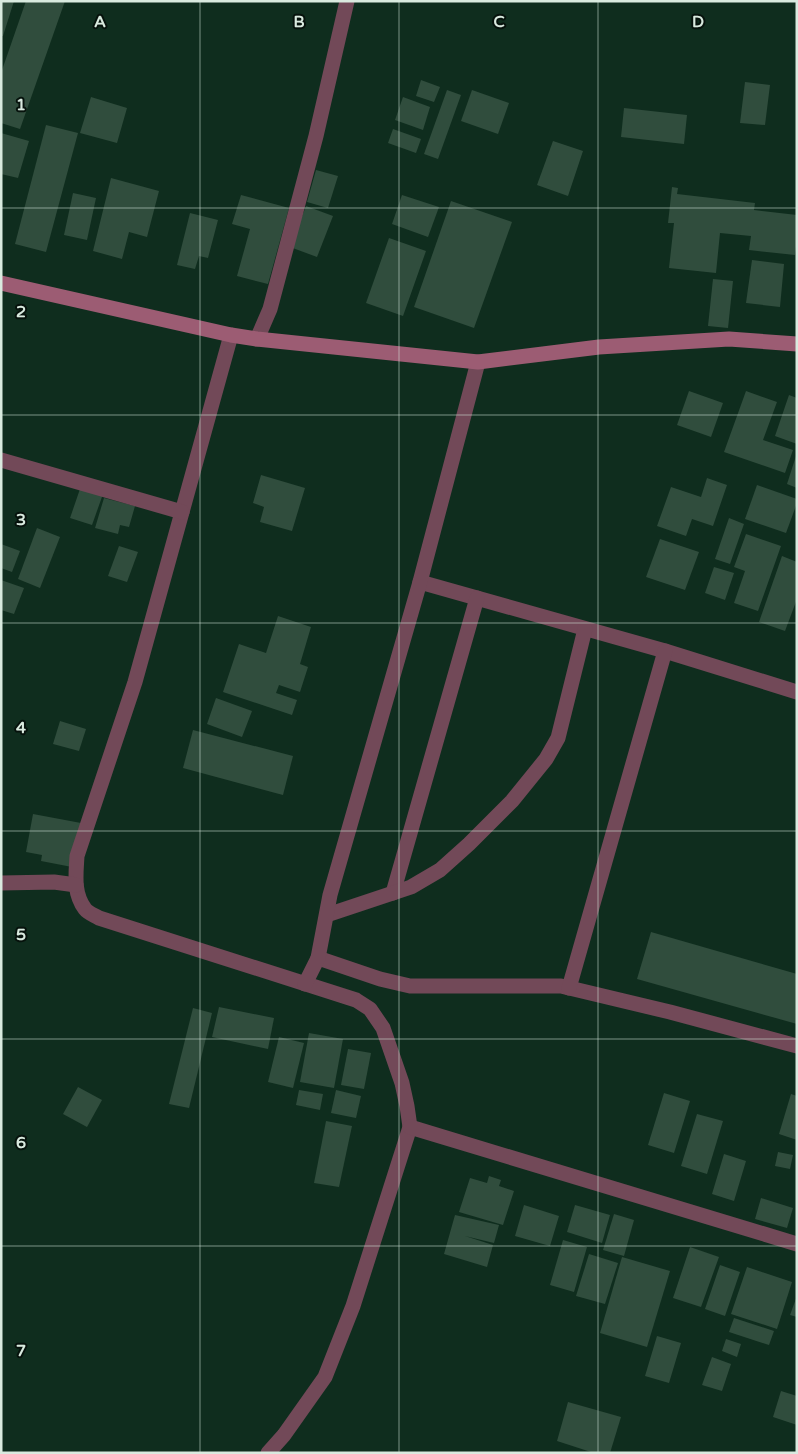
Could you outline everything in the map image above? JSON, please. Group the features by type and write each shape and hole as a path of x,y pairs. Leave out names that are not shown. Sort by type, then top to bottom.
{"main road":[{"path":"1,283 231,335 478,362 599,347 729,339 797,344"}],"street":[{"path":"257,339 270,309 316,136 347,1"},
{"path":"231,335 135,682 78,856 76,885 86,910 99,918 356,1000 370,1009 383,1028 402,1083 410,1127 353,1306 325,1377 284,1435 268,1453"},
{"path":"305,984 318,958 330,895 420,582 478,362"},
{"path":"1,460 182,512"},
{"path":"420,582 665,651 797,692"},
{"path":"393,892 477,598"},
{"path":"327,915 411,887 440,870 512,801 546,759 558,738 584,629"},
{"path":"569,988 665,651"},
{"path":"1,883 54,882 76,885"},
{"path":"318,958 380,980 410,986 560,986 670,1012 797,1046"},
{"path":"410,1127 797,1244"}],"building":[{"path":"1,1 14,1 3,36 1,36"},
{"path":"26,1 65,1 20,129 1,123 1,73"},
{"path":"421,80 440,87 434,102 416,96"},
{"path":"745,82 770,85 765,125 740,123"},
{"path":"447,90 461,95 438,159 424,154"},
{"path":"472,90 509,103 498,134 461,121"},
{"path":"91,97 127,108 117,143 80,133"},
{"path":"403,97 430,107 423,130 395,120"},
{"path":"624,108 687,115 684,144 621,137"},
{"path":"46,125 78,133 46,252 15,244"},
{"path":"393,129 421,139 416,153 388,143"},
{"path":"1,133 29,141 18,178 1,174"},
{"path":"553,141 583,151 568,196 537,185"},
{"path":"316,170 338,176 328,208 307,202"},
{"path":"111,178 159,191 147,237 129,232 122,259 93,251"},
{"path":"672,187 678,188 677,194 755,203 754,210 797,215 795,255 749,250 751,236 720,233 716,273 669,268 674,223 668,223"},
{"path":"73,193 96,198 87,240 64,235"},
{"path":"241,195 289,208 268,284 237,276 250,229 232,224"},
{"path":"402,195 439,207 428,237 392,224"},
{"path":"451,201 512,222 474,328 414,307"},
{"path":"306,206 333,216 317,257 290,247"},
{"path":"190,213 218,220 208,258 199,256 195,269 177,265"},
{"path":"389,238 426,251 403,316 366,303"},
{"path":"752,260 784,264 780,307 746,303"},
{"path":"713,279 733,281 728,328 708,326"},
{"path":"689,391 723,403 711,437 677,425"},
{"path":"746,391 777,402 763,440 793,450 785,473 724,452"},
{"path":"789,395 797,398 797,444 775,436"},
{"path":"797,456 797,488 787,484"},
{"path":"261,475 305,488 292,531 260,522 264,507 253,503"},
{"path":"707,478 727,485 713,526 692,519 686,536 657,526 671,487 701,497"},
{"path":"757,485 797,499 786,533 745,519"},
{"path":"81,486 103,494 92,525 70,518"},
{"path":"104,498 135,506 129,527 120,525 118,534 95,528"},
{"path":"729,518 744,524 730,564 715,559"},
{"path":"37,528 60,537 40,588 18,579"},
{"path":"746,534 781,546 758,611 734,603 745,571 734,567"},
{"path":"660,539 699,552 685,590 646,577"},
{"path":"1,544 20,551 12,572 1,568"},
{"path":"119,546 138,552 127,582 108,576"},
{"path":"782,556 797,562 797,599 785,631 759,622"},
{"path":"714,567 734,573 725,600 705,593"},
{"path":"1,580 24,588 14,614 1,610"},
{"path":"278,616 311,627 300,664 308,667 300,692 279,685 276,693 297,700 292,715 223,692 239,644 266,653"},
{"path":"216,698 252,711 242,737 207,724"},
{"path":"60,721 86,729 79,751 53,744"},
{"path":"193,730 293,756 283,795 183,768"},
{"path":"33,814 81,823 72,867 41,861 42,855 26,852"},
{"path":"651,932 797,974 797,1024 637,979"},
{"path":"219,1007 274,1018 268,1049 212,1037"},
{"path":"193,1008 212,1013 189,1108 169,1104"},
{"path":"309,1033 343,1039 334,1088 300,1082"},
{"path":"279,1037 304,1043 293,1088 268,1082"},
{"path":"348,1049 371,1053 364,1089 341,1085"},
{"path":"78,1087 102,1100 87,1127 63,1114"},
{"path":"299,1090 323,1094 320,1110 296,1105"},
{"path":"336,1090 361,1096 356,1118 331,1113"},
{"path":"664,1093 690,1101 674,1153 648,1145"},
{"path":"791,1094 797,1096 797,1140 779,1134"},
{"path":"697,1114 723,1121 707,1174 681,1166"},
{"path":"326,1121 352,1126 339,1187 314,1183"},
{"path":"778,1152 793,1155 790,1169 775,1166"},
{"path":"724,1154 746,1161 734,1201 712,1194"},
{"path":"489,1176 501,1180 499,1186 514,1191 503,1225 459,1212 470,1178 487,1183"},
{"path":"761,1198 793,1208 787,1228 755,1219"},
{"path":"524,1205 559,1216 550,1246 515,1236"},
{"path":"575,1205 610,1215 602,1243 567,1232"},
{"path":"614,1214 634,1220 624,1256 603,1250"},
{"path":"455,1215 499,1225 494,1243 465,1236 493,1245 487,1267 444,1254"},
{"path":"563,1240 587,1247 574,1292 550,1285"},
{"path":"690,1247 719,1257 701,1307 673,1298"},
{"path":"589,1254 618,1263 605,1304 576,1296"},
{"path":"622,1257 670,1271 647,1347 600,1333"},
{"path":"720,1265 740,1272 725,1316 705,1309"},
{"path":"747,1267 792,1282 777,1329 731,1314"},
{"path":"797,1296 797,1317 790,1315"},
{"path":"734,1318 774,1331 769,1345 729,1332"},
{"path":"657,1336 681,1343 669,1383 645,1376"},
{"path":"726,1339 741,1344 737,1357 722,1351"},
{"path":"712,1357 731,1364 722,1391 702,1385"},
{"path":"781,1391 797,1396 797,1425 773,1417"},
{"path":"568,1402 621,1417 610,1453 594,1453 557,1441"}]}
